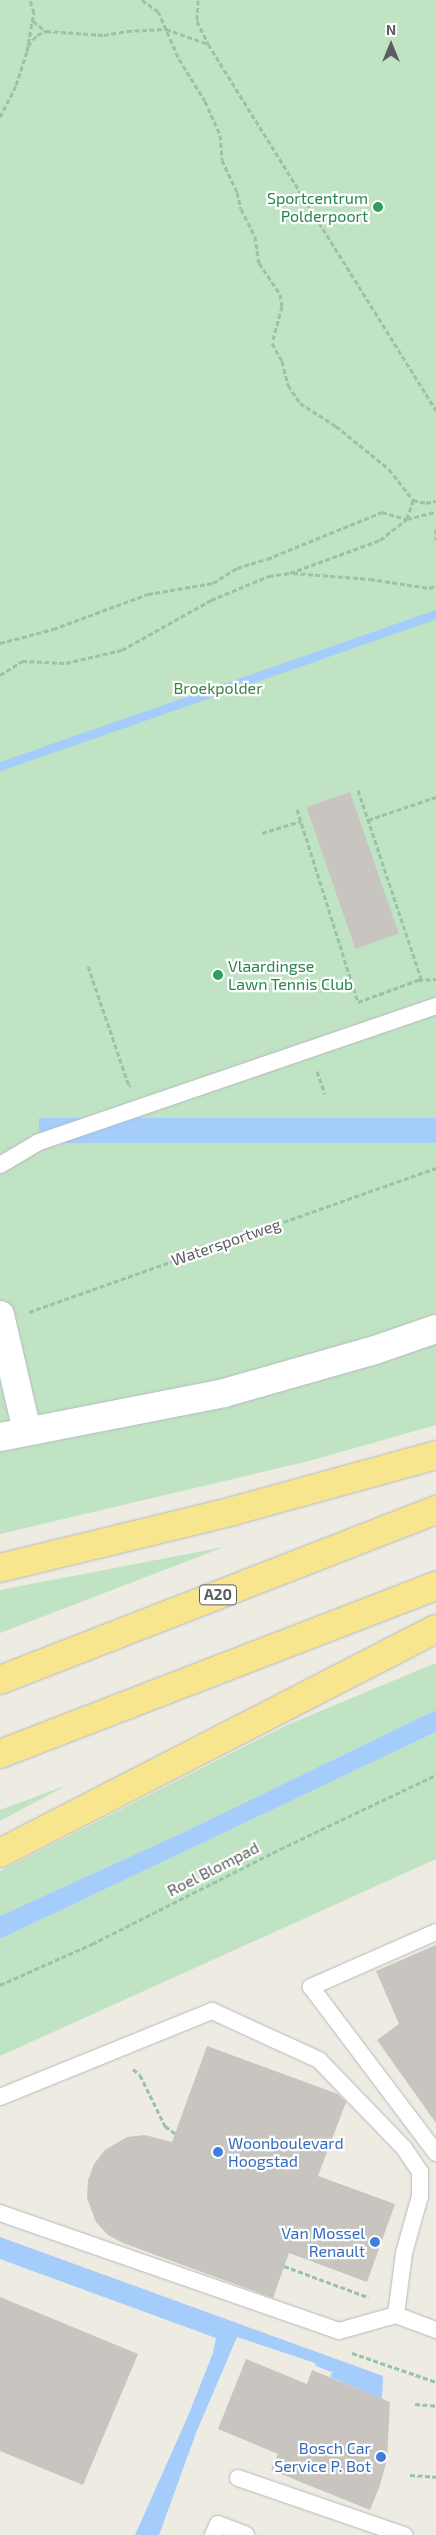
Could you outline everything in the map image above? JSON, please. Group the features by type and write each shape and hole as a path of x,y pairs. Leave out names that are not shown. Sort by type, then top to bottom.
{"highway":[{"path":"0,1568 233,1511 436,1455"},
{"name":"A20","path":"0,1680 436,1510"},
{"path":"0,1754 436,1586"},
{"path":"0,1853 436,1629"}],"street":[{"path":"13,1314 27,1431"},
{"path":"0,1436 224,1393 375,1350 436,1329"}],"lane":[{"path":"0,1165 39,1142 436,1006"},
{"path":"436,1932 311,1987 436,2153"},
{"path":"0,2097 212,2011 319,2060 404,2148 420,2172 420,2196 404,2253 396,2315"},
{"path":"0,2213 339,2331 396,2315 436,2330"},
{"path":"238,2478 404,2535"},
{"path":"214,2535 218,2524 246,2535"}],"path":[{"path":"0,117 16,85 28,46 34,13 30,0"},
{"path":"142,0 158,11 179,59 205,101 220,135 222,160 237,192 241,209 255,236 260,263 280,294 282,306 272,343 282,361 288,385 300,403 336,426 389,469 413,500 426,503 436,501"},
{"path":"198,0 197,21 208,44 436,411"},
{"path":"33,21 46,31"},
{"path":"28,46 37,35 46,31 104,35 128,31 166,29 208,44"},
{"path":"407,519 413,500"},
{"path":"0,643 53,629 148,594 213,583 237,568 267,559 382,512 407,519"},
{"path":"0,675 22,661 66,663 122,650 211,600 269,576 290,573 380,540 407,519 436,512"},
{"path":"436,529 436,540"},
{"path":"290,573 370,579 428,588 436,586"},
{"path":"358,790 422,981"},
{"path":"368,820 436,797"},
{"path":"297,809 358,1002"},
{"path":"262,833 301,821"},
{"path":"88,966 129,1086 134,1084"},
{"name":"Watersportweg","path":"13,1314 436,1168"},
{"name":"Roel Blompad","path":"0,1985 92,1944 280,1849 436,1775"},
{"path":"111,2052 140,2075 165,2126 176,2134"},
{"path":"284,2266 380,2301 396,2315"},
{"path":"415,2404 436,2406"},
{"path":"410,2475 436,2477"}],"green space":[{"name":"Broekpolder","path":"0,0 436,0 436,1425 309,1461 0,1534"},
{"path":"224,1547 0,1633 0,1590"},
{"path":"436,1663 436,1710 182,1833 0,1916 0,1871 287,1725"},
{"path":"436,1732 436,1859 0,2056 0,1939"},
{"path":"67,1785 0,1821 0,1810"}],"water":[{"path":"39,1118 436,1118 436,1143 39,1143"},
{"path":"436,1710 436,1732 0,1939 0,1916 182,1833"},
{"path":"0,2237 383,2376 382,2399 330,2377 333,2370 331,2372 316,2366 315,2363 237,2337 196,2433 159,2535 135,2535 188,2416 213,2353 216,2338 0,2259"}],"building":[{"path":"350,792 399,934 355,949 307,807"},
{"path":"436,1945 436,2123 377,2040 399,2024 376,1971"},
{"path":"207,2046 338,2094 346,2102 318,2176 395,2204 367,2282 289,2253 273,2298 123,2243 108,2235 96,2222 87,2198 88,2180 94,2164 105,2150 127,2137 145,2135 172,2142"},
{"path":"0,2297 138,2354 83,2485 0,2451"},
{"path":"246,2359 307,2384 312,2370 390,2402 387,2459 380,2485 370,2510 271,2470 278,2454 218,2429"}],"waterway":[{"path":"0,766 436,614"}],"place":[{"name":"Sportcentrum Polderpoort","path":"378,207"},
{"name":"Vlaardingse Lawn Tennis Club","path":"218,975"},
{"name":"Woonboulevard Hoogstad","path":"218,2152"},
{"name":"Van Mossel Renault","path":"375,2242"},
{"name":"Bosch Car Service P. Bot","path":"381,2457"}]}
